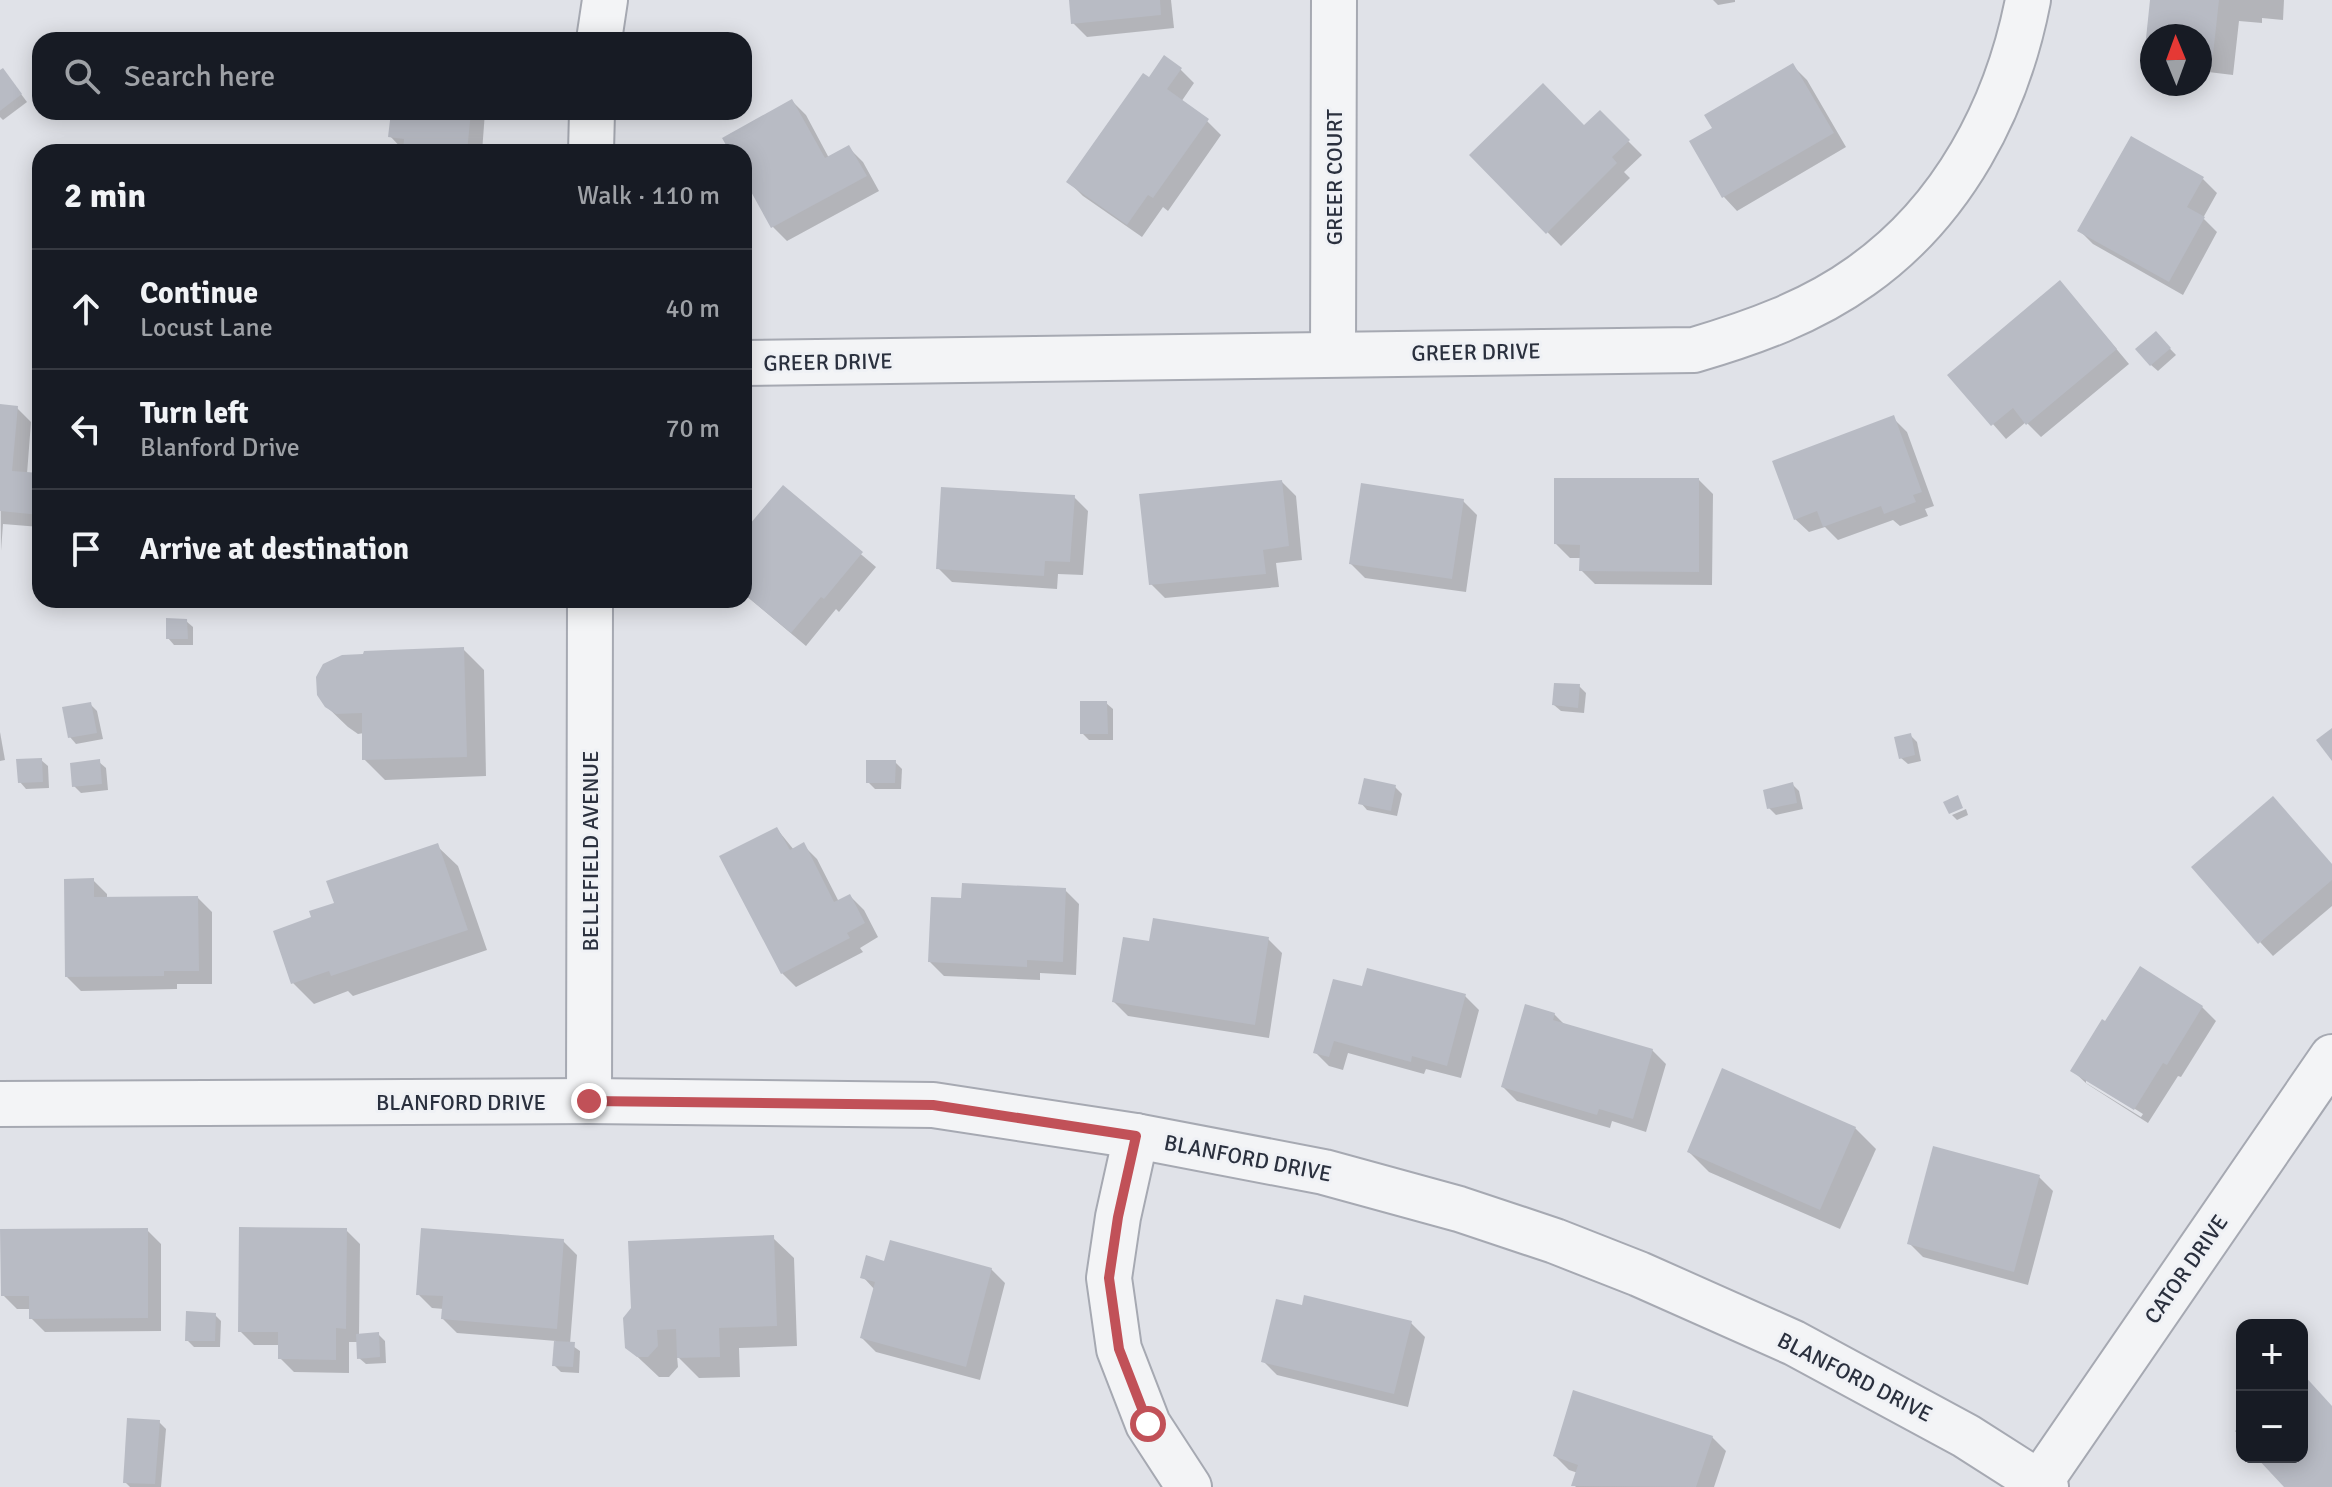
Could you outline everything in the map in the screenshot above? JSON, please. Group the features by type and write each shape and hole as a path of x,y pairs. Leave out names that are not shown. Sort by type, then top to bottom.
{"street":[{"path":"600,32 605,0"},
{"name":"GREER COURT","path":"1333,354 1334,0"},
{"name":"GREER DRIVE","path":"752,363 1694,350 1745,335 1823,299 1860,277 1892,251 1950,189 1975,151 1997,104 2021,39 2028,0"},
{"path":"591,144 592,120"},
{"name":"BELLEFIELD AVENUE","path":"589,1101 590,608"},
{"name":"CATOR DRIVE","path":"2043,1484 2332,1057"},
{"name":"BLANFORD DRIVE","path":"0,1104 589,1101 933,1105 1136,1136 1324,1172 1459,1209 1555,1241 1639,1274 1794,1343 1931,1416 2043,1484"},
{"path":"1136,1136 1118,1217 1109,1278 1119,1349 1148,1424 1189,1487"}],"building":[{"path":"1069,0 1160,0 1161,15 1071,24"},
{"path":"2150,0 2219,0 2213,55 2212,24 2148,24"},
{"path":"1164,55 1182,68 1167,89 1209,119 1153,198 1148,195 1127,225 1066,182 1143,73 1149,77"},
{"path":"1793,63 1834,133 1722,198 1689,141 1712,128 1704,115"},
{"path":"3,68 22,94 0,111 0,70"},
{"path":"1543,83 1584,125 1600,110 1630,140 1612,157 1617,163 1546,234 1469,155"},
{"path":"792,99 825,158 849,145 867,176 771,228 752,194 752,144 725,144 722,138"},
{"path":"390,120 470,120 468,144 404,144 404,139 388,137"},
{"path":"2131,136 2204,177 2187,207 2205,217 2169,282 2077,231"},
{"path":"2060,280 2117,349 2026,425 2013,408 1991,426 1947,375"},
{"path":"2156,331 2171,348 2150,366 2135,349"},
{"path":"0,404 18,406 12,471 32,472 32,514 0,511"},
{"path":"1894,415 1922,492 1913,495 1916,502 1884,514 1881,506 1823,527 1817,511 1794,520 1772,461"},
{"path":"1554,478 1699,478 1699,572 1579,571 1580,545 1554,544"},
{"path":"1282,480 1289,546 1263,550 1266,574 1149,585 1139,494"},
{"path":"1361,483 1464,499 1452,579 1349,564"},
{"path":"783,485 863,552 791,633 752,601 752,522"},
{"path":"941,487 1075,495 1070,562 1045,561 1044,576 936,569"},
{"path":"166,618 187,619 188,639 166,639"},
{"path":"464,647 467,757 362,760 362,713 336,714 325,707 317,695 316,677 323,664 342,655 363,654 364,651"},
{"path":"1554,683 1580,684 1578,708 1552,705"},
{"path":"1080,701 1107,701 1108,734 1080,734"},
{"path":"91,702 97,733 68,738 62,707"},
{"path":"2332,728 2332,761 2316,740"},
{"path":"1911,733 1915,755 1899,759 1894,737"},
{"path":"42,758 43,782 18,783 16,759"},
{"path":"100,759 102,784 72,787 70,763"},
{"path":"866,760 896,760 895,783 866,783"},
{"path":"1364,778 1396,785 1391,811 1358,804"},
{"path":"1793,782 1797,803 1767,809 1763,790"},
{"path":"1958,795 1963,808 1949,814 1943,802"},
{"path":"2273,796 2332,864 2332,880 2258,944 2191,867"},
{"path":"777,827 790,850 804,842 834,902 850,894 865,923 847,933 850,938 781,974 719,856"},
{"path":"438,843 468,930 331,976 329,971 291,984 273,931 311,917 309,911 334,903 326,881"},
{"path":"94,878 94,897 198,896 199,971 164,971 164,976 65,977 64,879"},
{"path":"962,883 1066,888 1063,962 1027,960 1027,967 928,962 931,897 961,898"},
{"path":"1153,918 1269,937 1255,1025 1112,1002 1123,937 1149,941"},
{"path":"2140,966 2203,1006 2167,1065 2163,1063 2134,1110 2070,1071"},
{"path":"1367,968 1466,994 1447,1066 1412,1056 1411,1062 1334,1041 1329,1057 1313,1053 1333,979 1362,986"},
{"path":"1525,1004 1555,1013 1553,1020 1653,1049 1633,1119 1599,1109 1597,1115 1501,1087"},
{"path":"1722,1068 1856,1127 1820,1210 1687,1152"},
{"path":"1933,1146 2040,1175 2014,1272 1907,1244"},
{"path":"239,1227 347,1228 346,1329 336,1328 336,1360 278,1359 278,1332 238,1332"},
{"path":"148,1228 148,1318 29,1319 29,1296 1,1296 0,1229"},
{"path":"421,1228 564,1239 557,1329 441,1319 443,1296 416,1295"},
{"path":"774,1235 777,1326 719,1328 720,1357 677,1358 676,1329 657,1330 658,1346 648,1357 637,1357 625,1348 623,1318 631,1308 628,1241"},
{"path":"890,1240 992,1268 966,1367 860,1338 875,1282 860,1278 866,1255 884,1261"},
{"path":"1304,1295 1412,1321 1394,1394 1261,1362 1276,1299 1302,1305"},
{"path":"186,1311 216,1313 215,1341 185,1341"},
{"path":"379,1332 380,1357 357,1359 356,1334"},
{"path":"554,1341 575,1342 573,1367 552,1366"},
{"path":"2308,1380 2332,1406 2332,1487 2284,1487 2262,1463 2308,1463"},
{"path":"1573,1390 1713,1436 1696,1487 1571,1486 1578,1465 1553,1456"},
{"path":"127,1418 160,1420 155,1484 123,1483"}],"route":[{"path":"589,1101 933,1105 1136,1136 1118,1217 1109,1278 1119,1349 1148,1424"}]}
